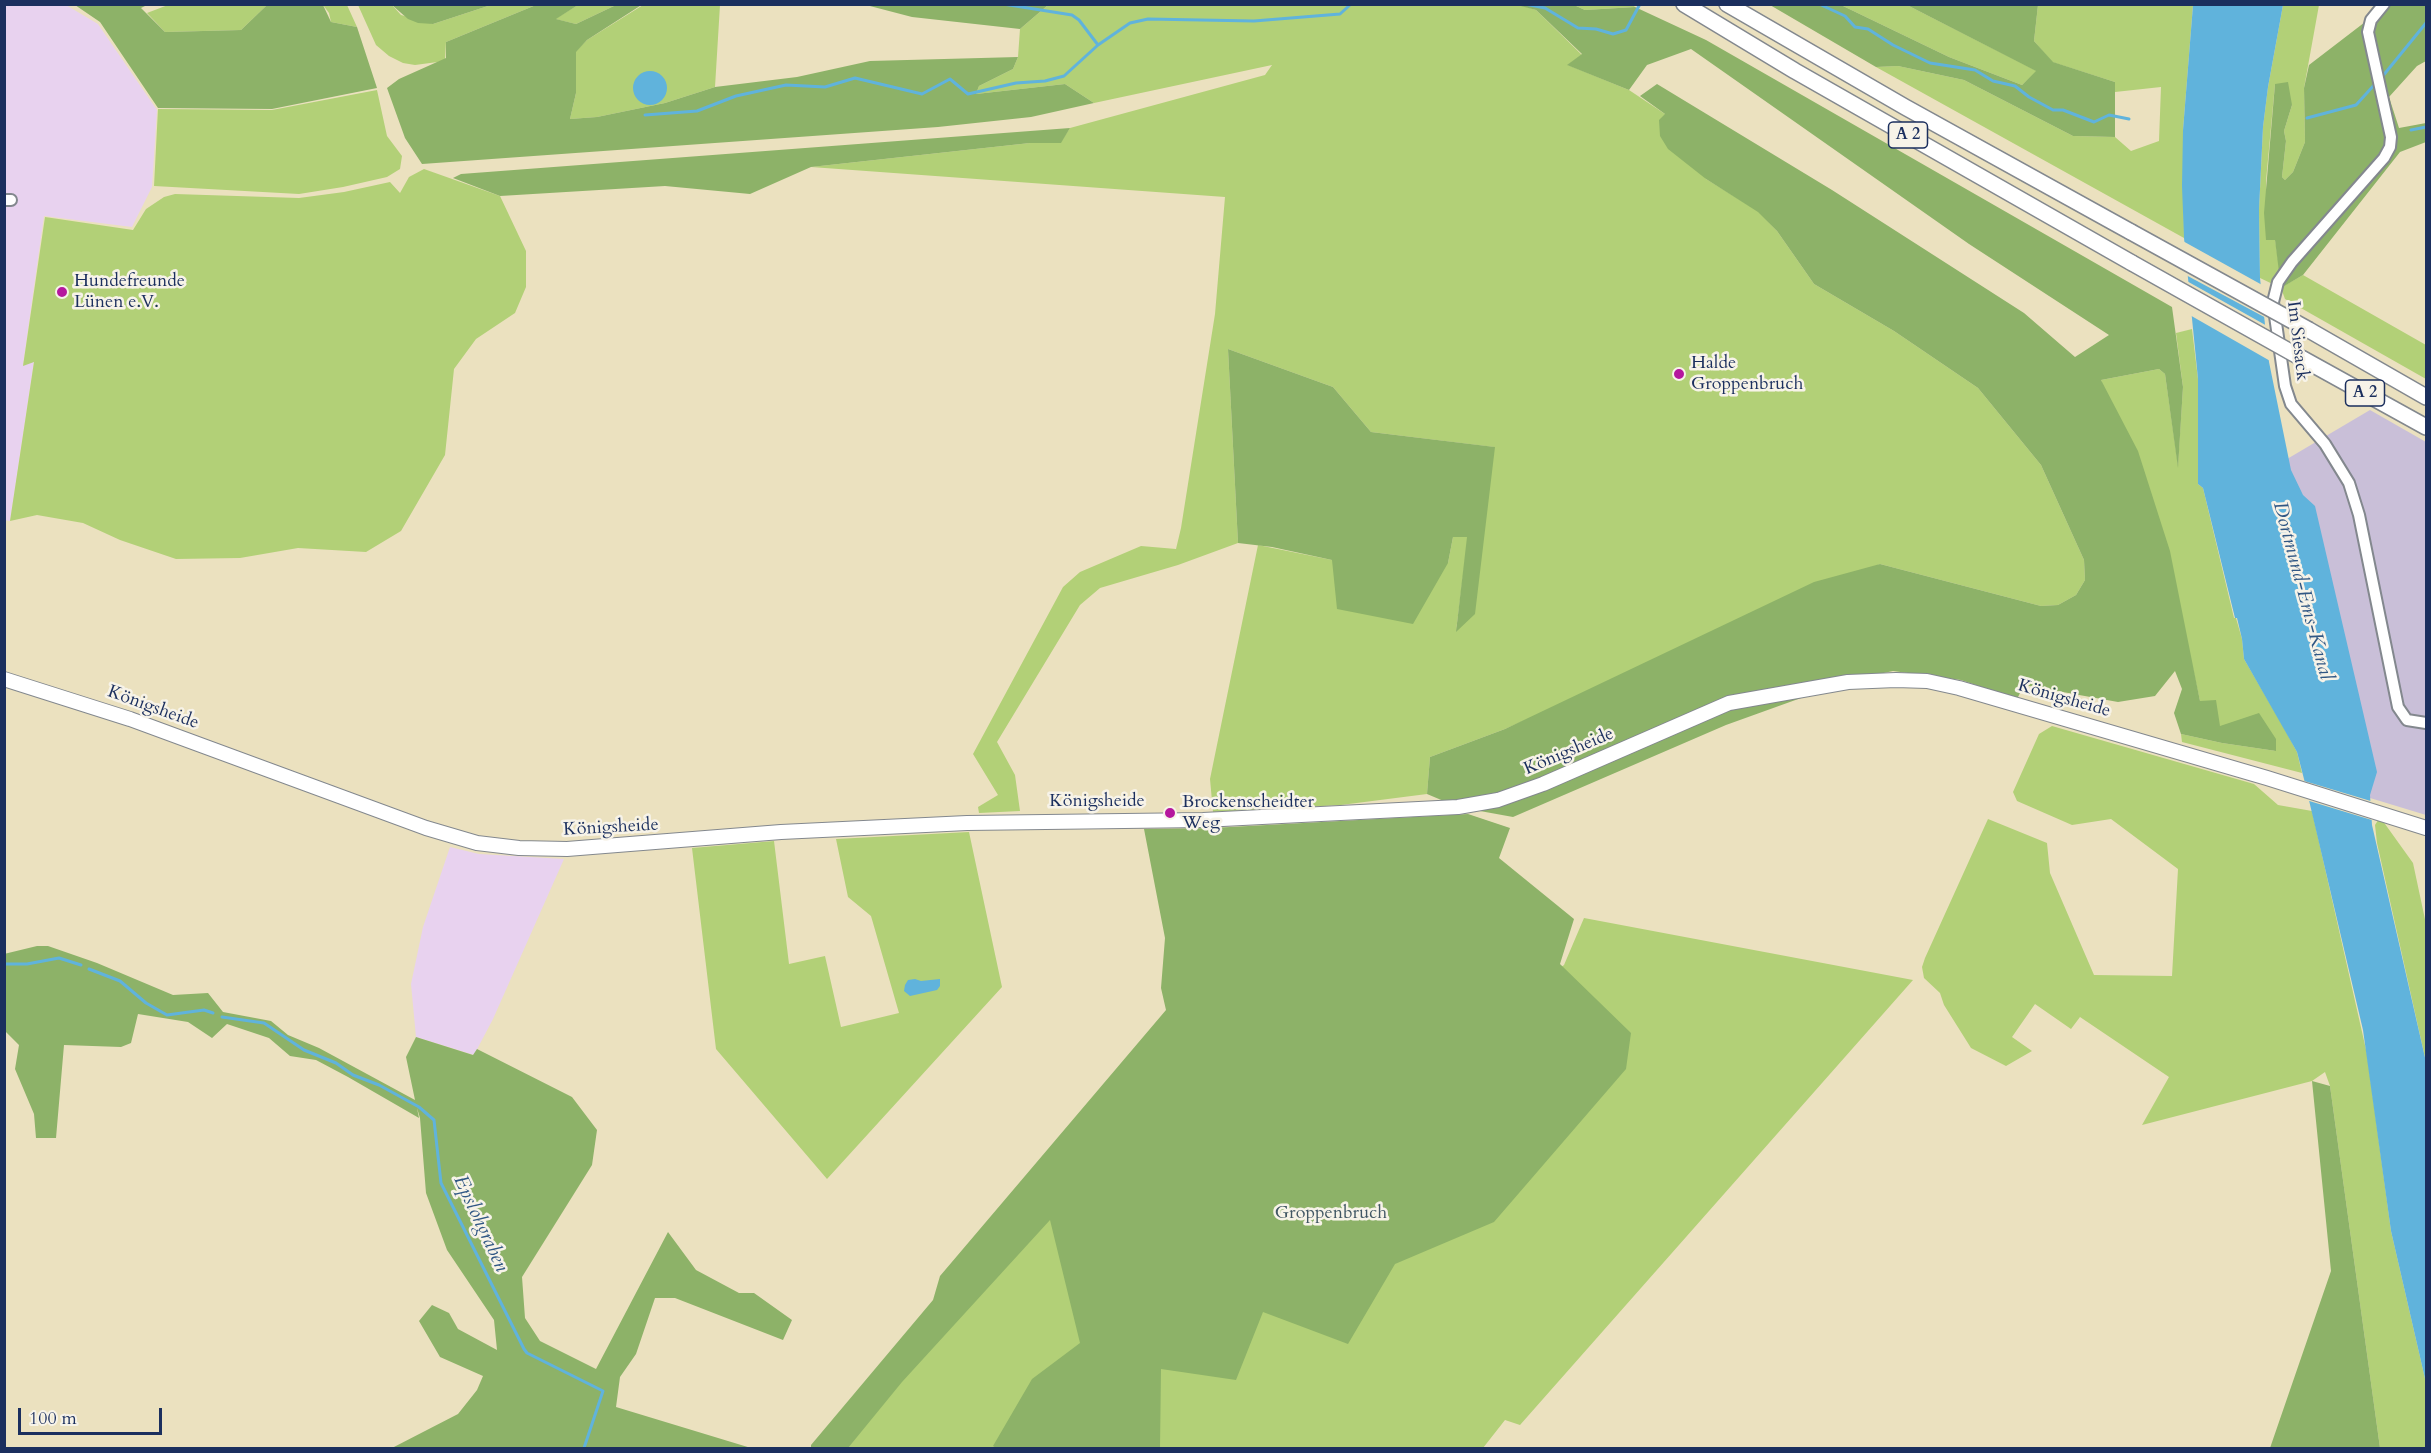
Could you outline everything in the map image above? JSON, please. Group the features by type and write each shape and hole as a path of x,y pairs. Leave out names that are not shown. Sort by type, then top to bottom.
{"highway":[{"name":"A 2","path":"1684,4 1795,71 2132,263 2427,427"},
{"name":"A 2","path":"1727,4 1905,107 2427,397"}],"main road":[{"name":"Königsheide","path":"4,679 120,715 426,828 477,843 519,848 567,849 782,832 967,823 1203,820 1458,807 1498,800 1543,784 1729,703 1848,682 1896,680 1927,681 1959,688 2297,787 2427,828"}],"street":[{"name":"Im Siesack","path":"2384,4 2368,26 2391,137 2390,147 2384,158 2292,262 2278,282 2273,302 2285,386 2291,404 2325,444 2344,474 2359,515 2398,707 2407,720 2427,723"}],"shaded area":[{"path":"4,5 66,5 98,24 157,110 152,187 132,227 44,216 23,365 34,361 10,521 4,520"},
{"path":"2370,410 2426,442 2426,815 2347,791 2260,475"},
{"path":"450,847 479,854 564,859 493,1019 474,1055 416,1037 411,984 423,927"}],"green space":[{"path":"643,4 587,40 576,52 576,93 570,119 597,117 665,103 715,87 797,77 870,61 1018,57 1013,69 979,86 976,94 1065,84 1094,103 1031,117 938,127 422,164 405,138 387,88 399,79 446,58 446,42 536,5 578,5 556,19 576,24 616,5"},
{"path":"1517,4 1536,10 1582,55 1568,65 1629,90 1665,114 1706,179 1758,211 1777,231 1814,284 1894,331 1978,388 2041,465 2084,560 2085,580 2076,595 2058,605 2041,606 1880,564 1505,729 1430,757 1427,794 1341,805 1213,812 1210,779 1258,545 1332,560 1448,563 1453,537 1468,537 1456,631 1494,447 1371,432 1333,387 1228,349 1238,543 1178,565 1100,588 1080,605 997,742 1015,775 1020,811 979,813 978,807 998,795 973,754 1063,587 1080,572 1141,546 1176,549 1215,314 1225,197 811,167 1030,143 1060,143 1070,128 1265,75 1272,65 1094,103 1065,84 976,94 979,86 1013,69 1018,57 1020,29 1048,5"},
{"path":"1632,4 1635,7 1585,10 1574,5"},
{"path":"75,5 147,5 141,8 165,32 241,30 267,5 323,5 331,22 357,27 377,88 272,109 158,108 100,22"},
{"path":"168,5 267,5 241,30 165,32 147,13"},
{"path":"323,5 347,5 357,27 331,22 329,13"},
{"path":"358,5 392,5 401,15 433,24 491,5 536,5 446,42 445,61 415,65 403,63 389,56 376,45"},
{"path":"392,5 491,5 433,24 418,23 408,19"},
{"path":"578,5 616,5 576,24 555,19"},
{"path":"643,5 720,5 715,87 665,103 597,117 570,119 576,93 575,52 587,40"},
{"path":"866,5 1048,5 1020,29 912,17"},
{"path":"1517,5 1574,5 1585,10 1635,7 1706,40 2172,307 2183,387 2178,468 2165,374 2159,369 2101,380 2138,451 2170,551 2200,701 2216,700 2220,726 2259,713 2276,739 2276,751 2181,734 2174,713 2182,689 2175,671 2155,696 2118,702 2024,685 2017,699 1961,680 1893,671 1851,680 1726,725 1513,817 1458,807 1427,794 1430,757 1505,729 1814,582 1880,564 2041,606 2058,605 2076,595 2085,580 2084,560 2041,465 1978,388 1894,331 1814,284 1777,231 1758,212 1706,179 1668,149 1660,136 1659,120 1665,114 1640,96 1657,84 1832,190 2024,313 2075,357 2109,335 1969,244 1691,49 1647,65 1629,90 1567,65 1582,54 1536,10"},
{"path":"1770,5 1841,5 1949,57 2022,85 2036,71 1907,5 2038,5 2034,41 2053,62 2115,82 2115,137 2073,136 1964,80 1898,66 1876,67"},
{"path":"1841,5 1907,5 2037,71 2022,85 1949,57"},
{"path":"2038,5 2193,5 2183,130 2184,238 1876,67 1898,66 1964,80 2073,136 2115,137 2131,151 2159,141 2161,87 2115,92 2115,82 2052,62 2034,41"},
{"path":"2283,5 2319,5 2304,88 2305,142 2293,172 2285,180 2282,177 2286,141 2284,131 2292,105 2275,84 2266,181 2266,239 2275,239 2282,287 2303,275 2426,345 2426,379 2285,299 2281,288 2260,278 2259,210 2263,127"},
{"path":"2382,5 2426,5 2426,61 2417,66 2389,97 2399,128 2426,123 2426,142 2400,152 2303,275 2281,288 2275,240 2266,240 2264,213 2275,84 2288,82 2292,105 2284,131 2286,141 2282,177 2285,180 2293,172 2305,142 2304,88 2309,65 2369,19"},
{"path":"377,90 387,136 402,156 400,169 387,177 299,194 154,186 158,109 272,110"},
{"path":"1070,128 1061,143 1030,143 811,167 750,194 665,186 500,196 453,178 461,174"},
{"path":"424,169 500,196 526,251 526,287 515,313 476,339 454,369 445,455 401,531 366,552 298,548 240,558 176,559 120,540 83,523 37,515 10,521 34,362 23,366 45,217 133,230 146,209 164,197 175,194 299,198 344,192 390,182 400,193 409,177"},
{"path":"2192,329 2198,379 2198,484 2203,488 2234,618 2236,618 2242,639 2244,659 2297,752 2302,773 2182,742 2181,734 2276,751 2220,726 2200,701 2191,660 2101,380 2159,369 2165,374 2178,465 2183,387 2176,333"},
{"path":"1228,349 1333,387 1371,432 1495,447 1475,614 1456,632 1467,537 1453,537 1448,563 1413,624 1337,609 1332,560 1272,547 1238,543"},
{"path":"2052,726 2254,784 2278,805 2312,811 2367,1054 2391,1231 2426,1383 2426,1448 2380,1448 2330,1086 2325,1072 2312,1081 2142,1125 2169,1077 2080,1017 2071,1029 2035,1004 2012,1037 2032,1051 2006,1066 1971,1048 1944,1005 1940,993 1924,978 1922,967 1925,958 1988,819 2047,843 2050,873 2094,975 2172,976 2178,869 2111,819 2072,825 2017,801 2013,792 2039,734"},
{"path":"1468,814 1510,828 1499,858 1574,919 1560,964 1631,1033 1626,1069 1494,1222 1395,1264 1348,1344 1263,1312 1236,1380 1161,1369 1160,1448 996,1448 993,1446 1032,1379 1080,1343 1050,1220 902,1382 848,1448 811,1448 811,1445 933,1300 940,1276 1166,1010 1161,988 1165,938 1144,829 1212,828"},
{"path":"2380,817 2413,863 2426,924 2426,1062 2377,843 2375,825"},
{"path":"969,832 1002,987 827,1179 716,1049 692,848 774,841 789,964 825,956 841,1027 899,1013 871,916 848,897 836,839"},
{"name":"Groppenbruch","path":"1584,918 1913,980 1520,1425 1505,1420 1483,1448 835,1448 1094,1134 1541,982 1564,965"},
{"path":"37,946 48,946 97,963 173,995 208,993 223,1012 271,1021 288,1035 319,1048 415,1100 406,1057 416,1037 473,1055 477,1049 572,1097 597,1130 592,1165 522,1277 525,1318 540,1341 596,1369 668,1232 696,1270 739,1293 754,1293 792,1320 783,1340 675,1298 655,1298 636,1354 620,1377 616,1407 751,1448 392,1448 458,1414 477,1390 483,1376 440,1357 419,1321 432,1305 449,1313 458,1329 497,1350 494,1320 447,1250 426,1193 420,1118 417,1108 419,1118 316,1060 290,1056 269,1038 227,1024 212,1038 188,1022 138,1014 131,1043 121,1047 64,1045 56,1138 36,1138 34,1114 15,1069 19,1045 5,1031 4,954"},
{"path":"2312,1081 2330,1086 2380,1448 2270,1448 2331,1271"}],"water":[{"name":"Dortmund-Ems-Kanal","path":"2193,5 2283,5 2263,127 2259,210 2260,278 2269,362 2291,470 2303,495 2315,506 2377,772 2370,795 2372,825 2426,1062 2426,1383 2391,1231 2363,1030 2304,779 2297,752 2244,659 2237,618 2235,618 2203,488 2198,484 2198,379 2184,238 2182,186 2183,130"},
{"path":"650,71 662,76 667,88 662,100 650,105 638,100 633,88 638,76"},
{"path":"940,979 940,986 937,990 910,996 904,991 905,985 908,980 921,981"}],"pier":[{"path":"2181,240 2264,286 2268,319 2184,274"},
{"path":"2185,280 2269,327 2272,362 2188,314"},
{"path":"2301,780 2374,802 2375,821 2306,800"}],"waterway":[{"path":"1003,4 1072,15 1079,20 1098,45"},
{"path":"645,115 697,111 736,96 786,85 825,87 855,78 922,94 950,79 968,94 1016,83 1045,81 1064,76 1098,45 1130,23 1148,19 1254,21 1340,14 1351,4"},
{"path":"1525,4 1545,8 1578,28 1596,29 1613,34 1626,30 1640,4"},
{"path":"1819,4 1845,16 1855,27 1868,29 1893,45 1930,63 1975,70 1993,81 2015,86 2029,97 2053,110 2063,110 2094,122 2109,115 2129,119"},
{"path":"2382,77 2426,23"},
{"path":"2307,118 2356,105 2375,84"},
{"path":"2411,130 2426,127"},
{"name":"Epslohgraben","path":"4,964 27,964 59,958 81,965"},
{"name":"Epslohgraben","path":"89,969 120,981 146,1003 167,1015 204,1010 213,1013"},
{"name":"Epslohgraben","path":"222,1017 264,1023 304,1050 336,1063 353,1075 379,1085 419,1107 434,1120 441,1183 524,1349 527,1353 603,1391 584,1448"}],"place":[{"name":"Hundefreunde Lünen e.V.","path":"62,292"},
{"name":"Halde Groppenbruch","path":"1679,374"},
{"name":"Brockenscheidter Weg","path":"1170,813"}]}
